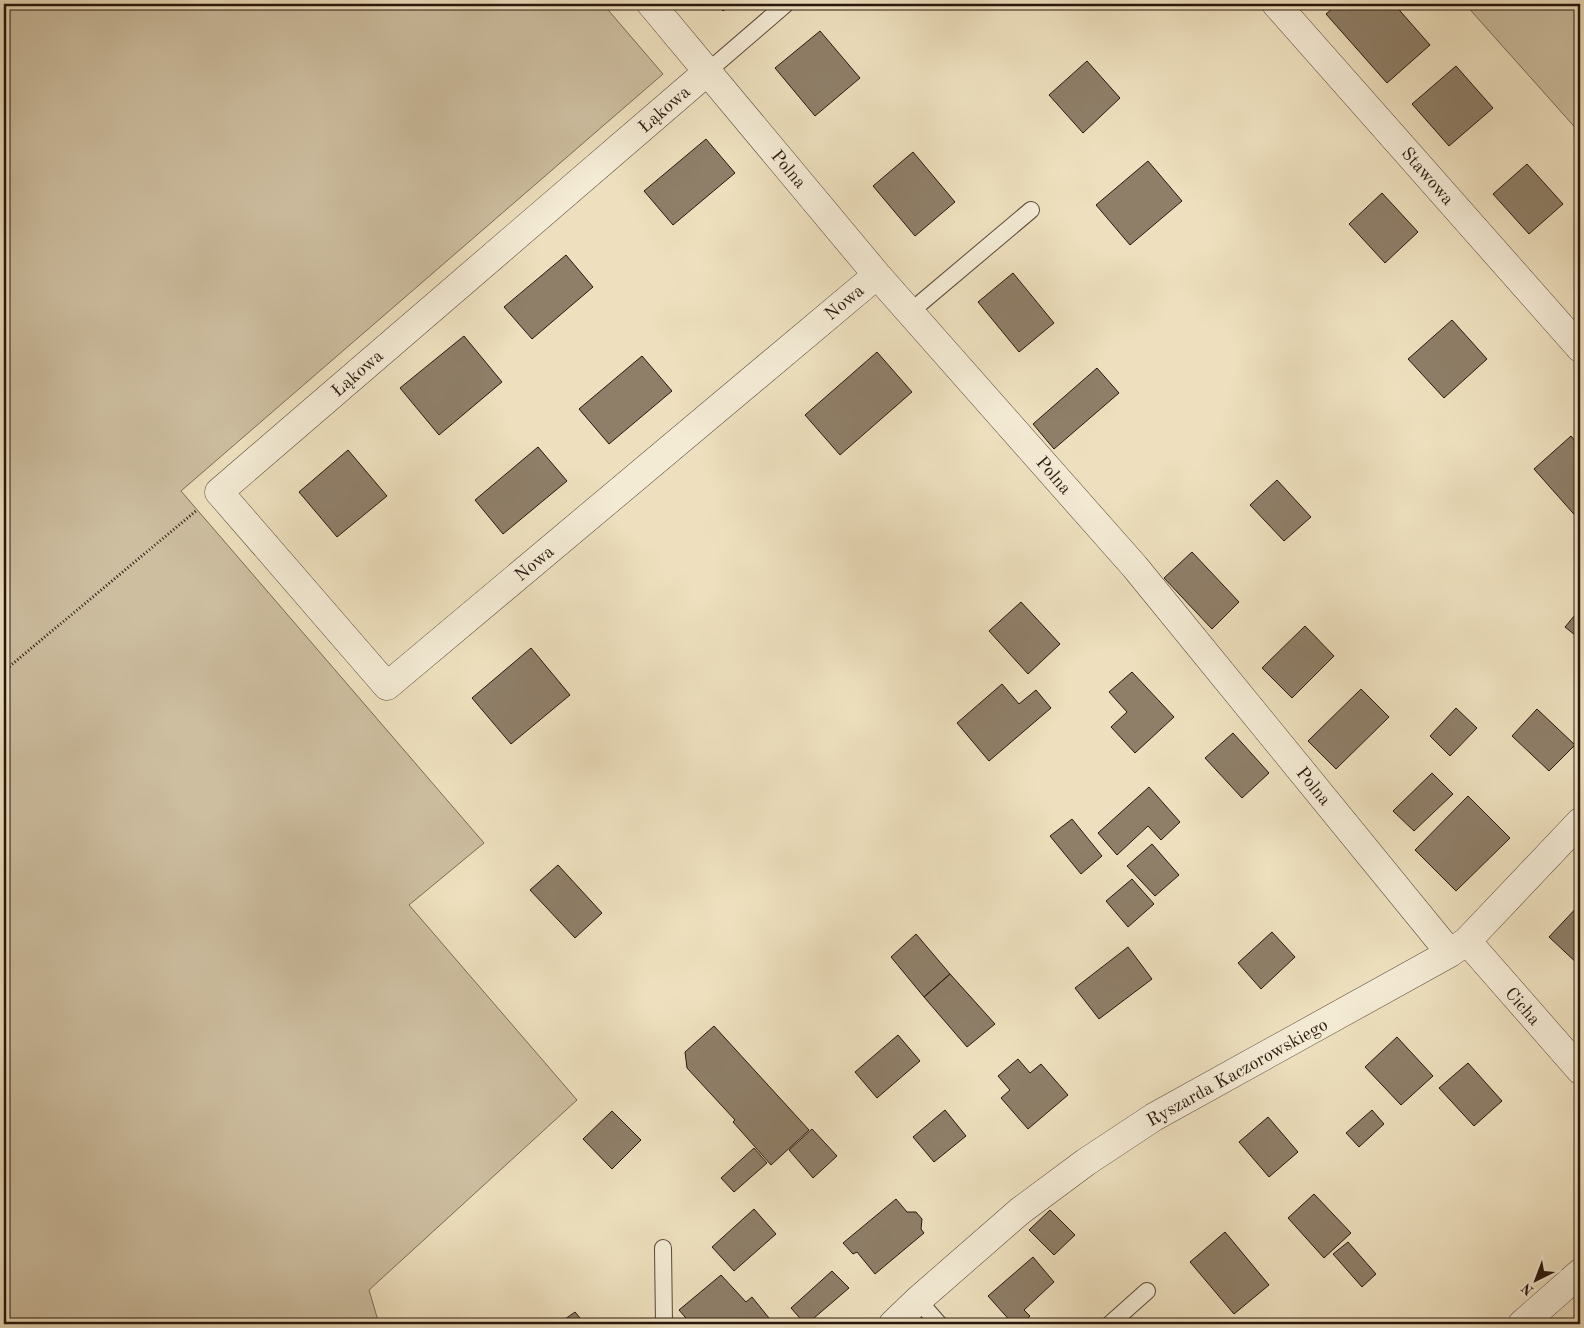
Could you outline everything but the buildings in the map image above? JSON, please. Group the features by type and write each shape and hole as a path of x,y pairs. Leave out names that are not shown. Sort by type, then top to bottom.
{"street":[{"name":"Polna","path":"651,4 877,275 1135,567 1458,947"},
{"name":"Stawowa","path":"1276,4 1580,348"},
{"name":"Łąkowa","path":"219,492 707,72"},
{"name":"Nowa","path":"219,492 387,686 877,275"},
{"name":"Ryszarda Kaczorowskiego","path":"893,1324 1020,1211 1086,1162 1154,1117 1458,947 1580,822"},
{"name":"Cicha","path":"1458,947 1580,1070"},
{"path":"1522,1324 1580,1273"}],"lane":[{"path":"707,72 786,4"},
{"path":"910,312 1031,210"},
{"path":"663,1248 664,1324"},
{"path":"1110,1324 1147,1291"},
{"path":"918,1300 939,1324"}],"path":[{"path":"4,671 219,492"}],"shaded area":[{"path":"4,4 603,4 663,74 181,491 484,843 409,905 577,1100 369,1290 379,1324 4,1324"},
{"path":"1465,4 1580,4 1580,133"}]}
